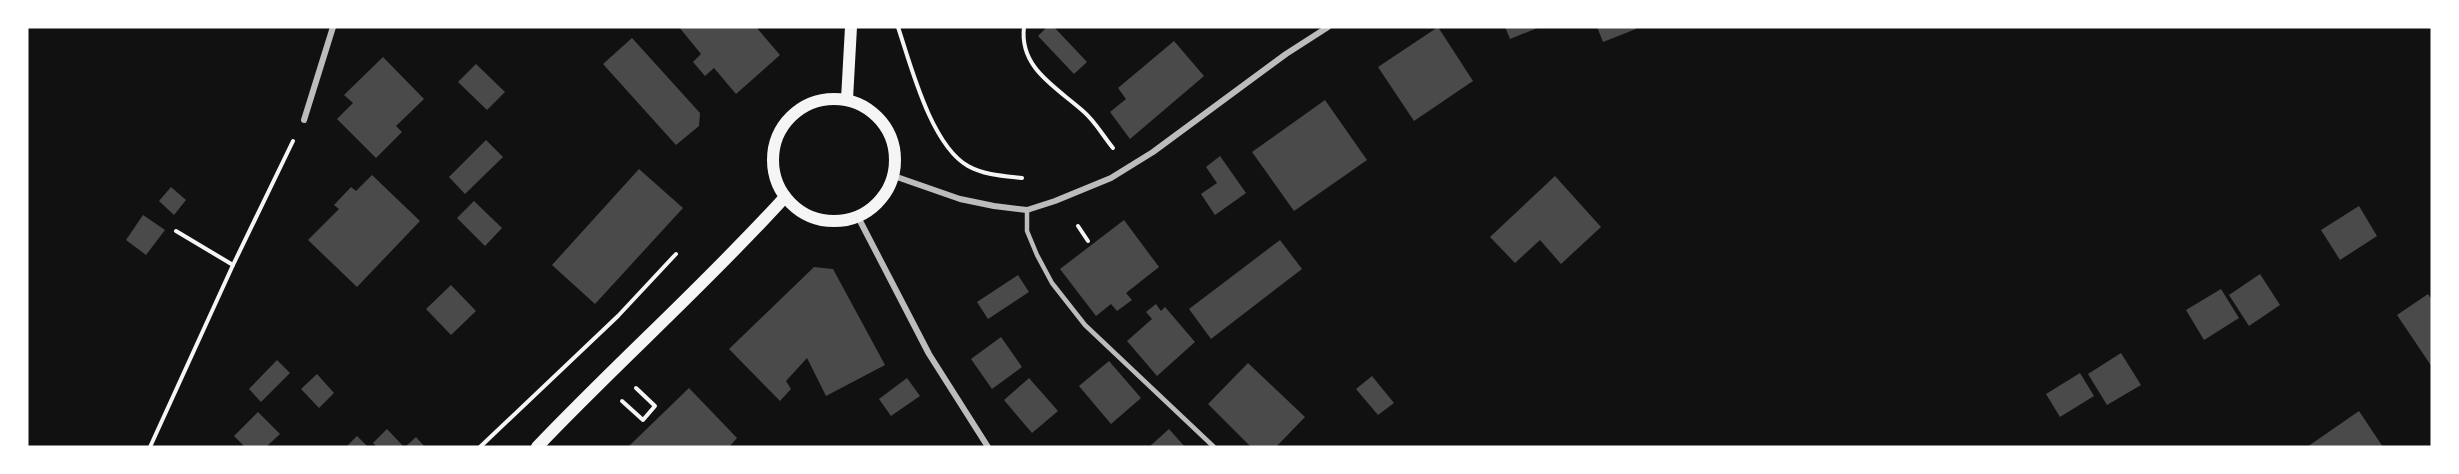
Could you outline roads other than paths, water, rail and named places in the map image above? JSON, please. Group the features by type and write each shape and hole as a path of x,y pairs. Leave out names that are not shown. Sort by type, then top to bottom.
{"main road":[{"path":"847,99 851,27"},
{"path":"825,99 847,99 862,105 876,115 887,128 896,160 894,176 881,201 858,217 838,221 816,219 797,209 785,197 775,178 773,157 777,136 789,118 805,105 825,99"},
{"path":"537,447 649,333 738,249 785,197"}],"street":[{"path":"304,120 333,27"},
{"path":"894,176 960,198 994,206 1027,210 1111,178 1128,168 1154,152 1286,54 1328,27"},
{"path":"858,217 929,354 988,447"}],"lane":[{"path":"1027,210 1027,231 1052,283 1086,325 1214,447"}]}
